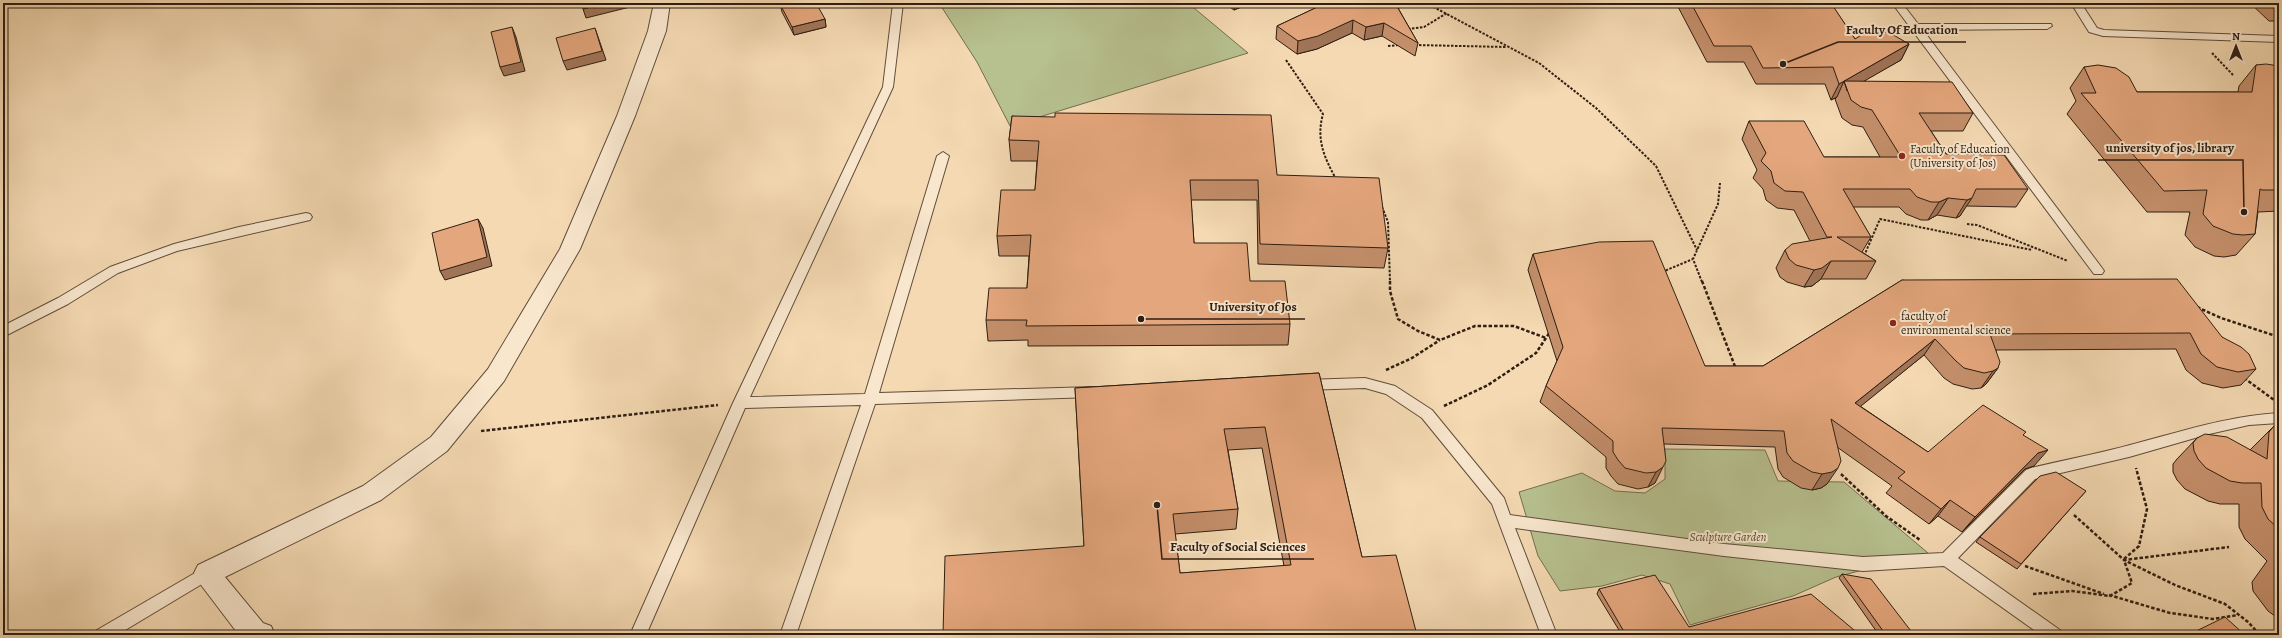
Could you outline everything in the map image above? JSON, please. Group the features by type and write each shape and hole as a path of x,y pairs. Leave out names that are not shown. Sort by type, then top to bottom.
{"street":[{"path":"261,635 253,632 207,574 372,493 439,444 496,375 570,248 626,116 657,31 662,3"}],"lane":[{"path":"638,635 740,403 888,87 898,3"},
{"path":"1897,3 2098,272"},
{"path":"2076,3 2093,30 2103,33 2279,39"},
{"path":"1914,27 2047,26"},
{"path":"788,635 870,399 943,156"},
{"path":"3,332 63,301 114,270 174,248 239,231 306,217"},
{"path":"1293,385 1365,383 1390,390 1427,414 1499,502 1504,520 1549,635"},
{"path":"740,403 1109,391"},
{"path":"1947,559 2030,474 2129,451 2209,428 2250,420 2279,418"},
{"path":"1504,520 1724,550 1864,564 1947,559 2054,635"},
{"path":"103,635 207,574"}],"path":[{"path":"1426,3 1448,13 1507,47 1539,63 1607,118 1656,166 1697,250"},
{"path":"1404,29 1411,30 1424,27 1448,13"},
{"path":"2191,36 2217,56 2233,75"},
{"path":"1388,46 1403,45"},
{"path":"1411,45 1507,47"},
{"path":"1286,60 1323,114 1319,127 1320,148 1336,179 1341,182"},
{"path":"1654,274 1693,259 1718,204 1720,183"},
{"path":"1381,204 1388,222 1390,291 1398,319 1418,331 1440,340"},
{"path":"1861,261 1880,219 2036,250"},
{"path":"1967,224 1977,224 2036,250 2098,272"},
{"path":"1693,259 1738,373"},
{"path":"2194,305 2221,318 2279,337"},
{"path":"1365,383 1440,340 1475,326 1514,326 1546,338"},
{"path":"1427,414 1488,385 1536,353 1552,326"},
{"path":"2243,376 2279,404"},
{"path":"447,435 546,422 740,403"},
{"path":"2124,560 2139,546 2147,509 2139,476 2129,451"},
{"path":"1841,474 1886,516 1947,559"},
{"path":"2074,516 2124,560 2175,585 2225,604 2260,635"},
{"path":"2124,560 2229,547"},
{"path":"2001,597 2072,591 2110,596 2132,583 2124,560"},
{"path":"2025,566 2110,596 2170,614 2213,619 2239,615"}],"green space":[{"path":"939,3 1188,3 1248,53 1010,126 977,62"},
{"name":"Sculpture Garden","path":"1665,449 1765,450 1778,481 1844,482 1928,553 1836,577 1793,596 1690,625 1670,584 1642,575 1602,586 1560,591 1538,556 1519,492 1582,473 1615,491 1645,493 1665,479"}],"building":[{"path":"581,3 607,3 583,9"},
{"path":"816,3 825,19 792,27 780,4"},
{"path":"1326,3 1395,3 1418,43 1384,23 1366,27 1353,20 1318,36 1298,41 1277,26"},
{"path":"1691,3 1831,3 1855,39 1868,31 1875,30 1890,33 1909,44 1839,84 1833,67 1763,68 1751,46 1714,46"},
{"path":"2273,3 2279,3 2279,8"},
{"path":"512,27 521,62 500,67 491,32"},
{"path":"595,28 602,51 563,61 556,38"},
{"path":"2266,64 2279,66 2279,190 2260,189 2255,234 2233,234 2213,226 2203,214 2207,190 2164,191 2081,93 2096,93 2084,67 2098,65 2116,68 2129,77 2137,92 2252,92 2256,65"},
{"path":"1844,81 1952,82 1973,113 1919,113 1946,154 2004,155 2028,189 1976,189 1972,198 1967,200 1948,198 1939,202 1931,202 1917,197 1910,189 1843,189 1871,237 1837,237 1876,261 1831,261 1822,268 1814,270 1796,265 1789,259 1785,250 1792,244 1832,237 1827,237 1803,192 1785,191 1774,183 1771,171 1761,161 1766,153 1749,121 1804,121 1824,157 1901,157 1872,110 1861,107 1851,100"},
{"path":"1055,113 1271,115 1277,175 1379,178 1388,248 1260,244 1258,180 1190,180 1194,243 1247,243 1250,281 1285,281 1290,324 1026,326 1027,320 986,320 989,288 1027,288 1031,235 997,236 1001,190 1035,190 1039,141 1009,140 1012,116 1055,117"},
{"path":"478,219 487,257 440,271 432,233"},
{"path":"1653,241 1705,366 1763,366 1902,280 2177,279 2222,337 2241,347 2249,354 2256,369 2238,372 2217,367 2201,354 2190,333 1990,334 2000,362 1998,368 1984,373 1964,368 1935,339 1855,403 1928,452 1983,405 2026,432 2023,435 2048,450 2038,453 1975,517 1950,500 1941,509 1898,478 1905,472 1831,419 1841,461 1838,468 1832,472 1822,474 1812,472 1793,461 1787,453 1784,431 1662,428 1666,461 1663,467 1656,472 1646,473 1625,468 1613,452 1613,441 1546,386 1563,347 1533,254 1599,242"},
{"path":"1319,373 1362,557 1396,555 1417,635 943,635 945,556 1084,546 1075,388","holes":["1265,427 1291,565 1180,573 1173,514 1238,509 1224,429"]},
{"path":"2279,425 2279,529 2268,519 2262,507 2261,483 2242,483 2230,481 2206,468 2198,459 2194,451 2193,443 2197,438 2205,434 2227,437 2267,459 2269,432 2274,426"},
{"path":"2056,472 2086,491 2021,564 1980,537 2040,476"},
{"path":"2279,558 2279,574 2277,571 2276,562"},
{"path":"1842,574 1871,579 1914,635 1886,635"},
{"path":"1655,575 1689,627 1811,594 1860,635 1626,635 1599,589"},
{"path":"2225,617 2245,635 2188,635"}],"place":[{"name":"Faculty Of Education","path":"1783,64"},
{"name":"Faculty of Education (University of Jos)","path":"1902,156"},
{"name":"university of jos, library","path":"2244,212"},
{"name":"University of Jos","path":"1141,319"},
{"name":"faculty of environmental science","path":"1893,323"},
{"name":"Faculty of Social Sciences","path":"1157,505"}]}
